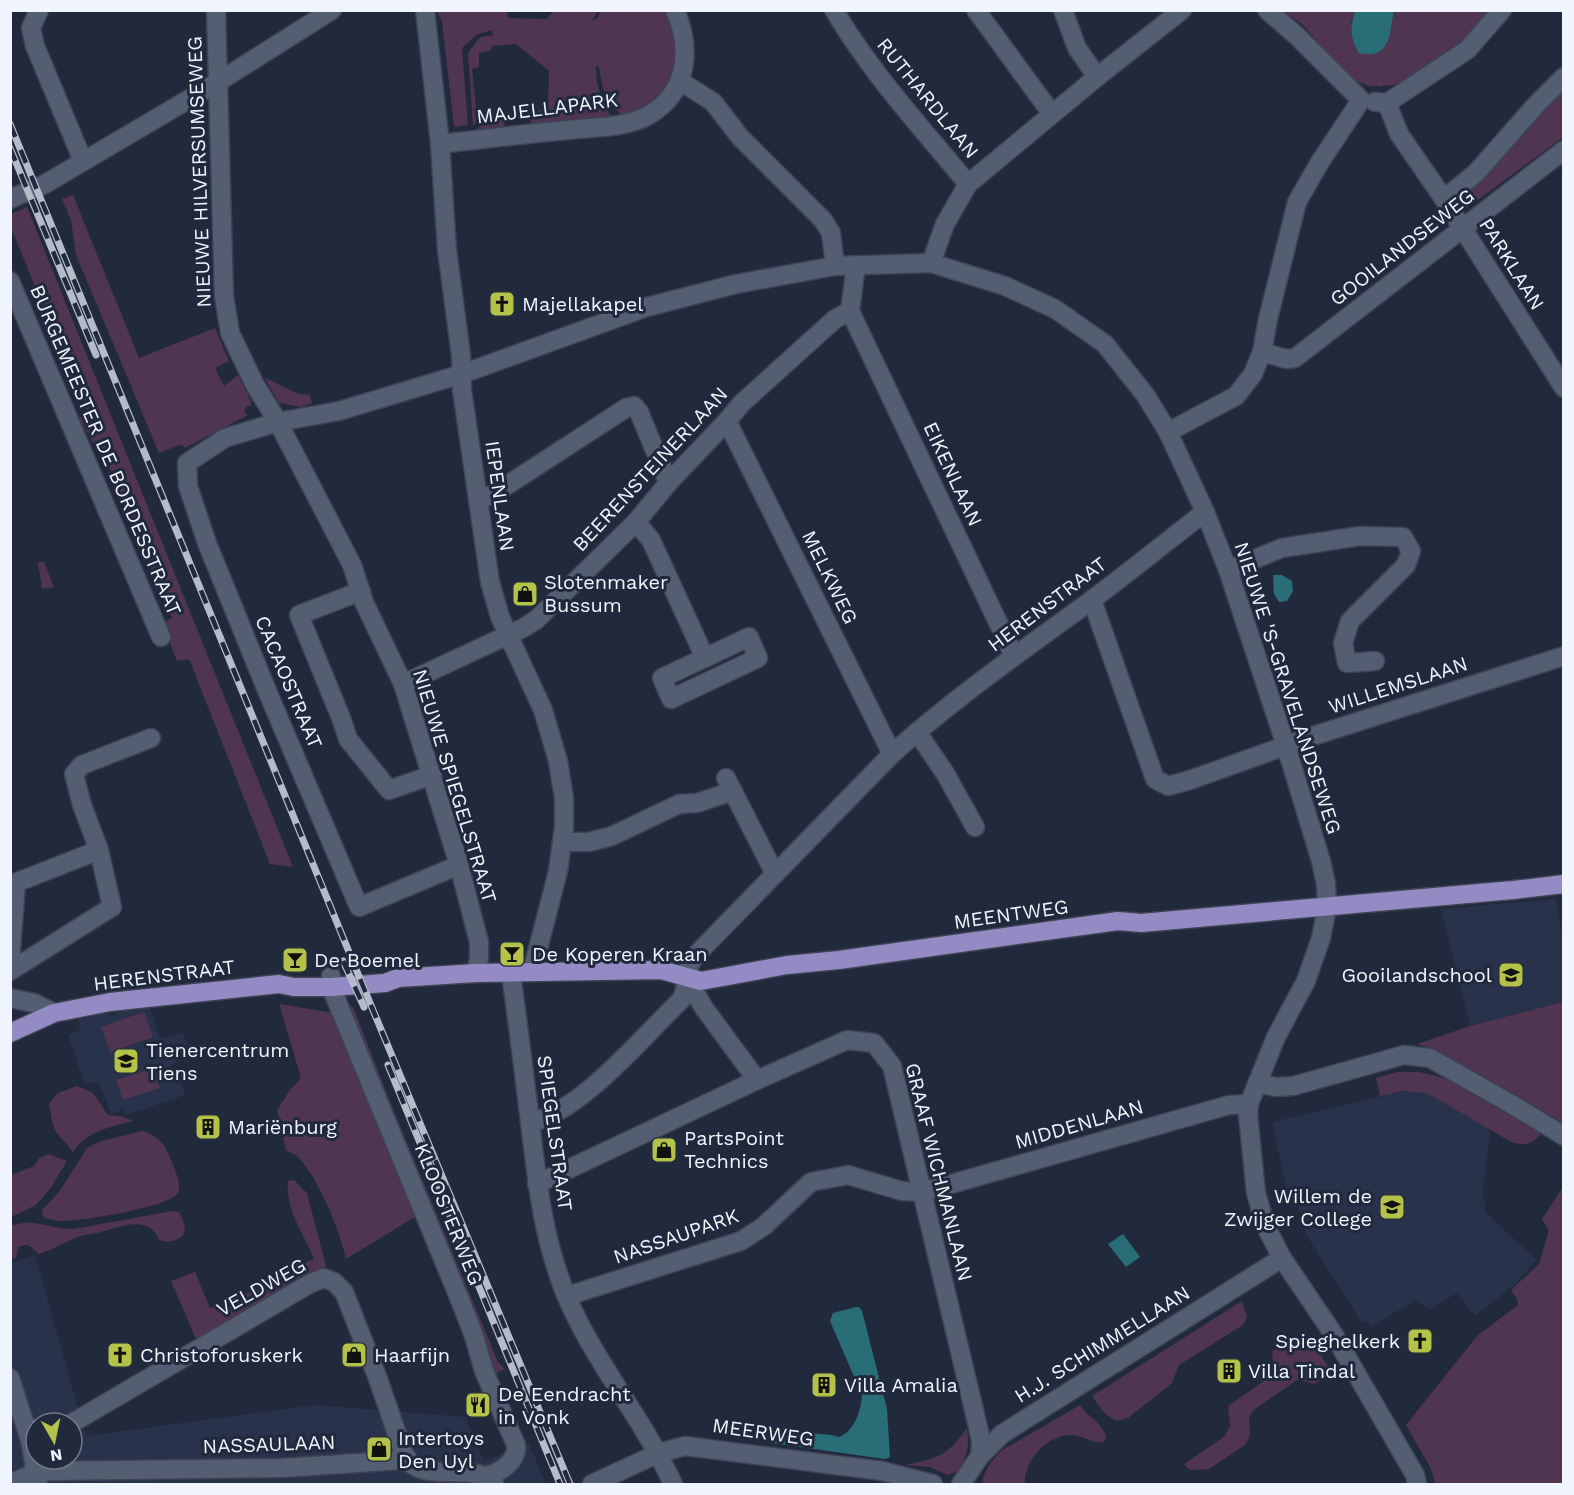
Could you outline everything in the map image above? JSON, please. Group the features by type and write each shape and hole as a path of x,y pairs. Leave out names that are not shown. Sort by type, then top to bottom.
{"main road":[{"name":"MEENTWEG","path":"686,977 701,981 787,965 1118,921 1141,923 1563,884"},
{"name":"HERENSTRAAT","path":"10,1033 54,1013 121,1001 279,984 288,980 331,982 383,972 398,978 476,973 660,970 686,977"}],"street":[{"path":"39,10 31,28 35,46 83,161"},
{"name":"NIEUWE HILVERSUMSEWEG","path":"216,10 225,296 230,333 255,385 278,422"},
{"path":"10,199 45,184 218,82 332,10"},
{"name":"IEPENLAAN","path":"425,10 440,144 447,250 462,390 490,582 500,617 543,710 558,761 564,798 558,872 532,972"},
{"name":"MAJELLAPARK","path":"440,144 618,125 647,116 668,101 680,81 686,48 683,29 675,10"},
{"name":"RUTHARDLAAN","path":"834,10 872,65 968,184"},
{"path":"976,10 1052,114"},
{"path":"1063,10 1077,48 1097,77"},
{"path":"931,263 945,224 968,184 1182,10"},
{"path":"1267,10 1361,100 1387,103 1467,50 1502,10"},
{"name":"GOOILANDSEWEG","path":"1444,199 1476,173 1563,77"},
{"path":"680,81 713,102 740,137 823,220 831,234 835,266"},
{"path":"278,422 339,411 462,374 647,307 735,284 835,266 931,263 1005,286 1055,309 1105,344 1146,396 1168,432 1236,396 1253,374 1262,352 1297,202 1361,100"},
{"name":"PARKLAAN","path":"1387,103 1399,134 1444,199 1563,388"},
{"name":"GOOILANDSEWEG","path":"1262,352 1286,359 1295,358 1563,150"},
{"path":"850,311 856,265"},
{"name":"BURGEMEESTER DE BORDESSTRAAT","path":"10,281 161,637"},
{"name":"BEERENSTEINERLAAN","path":"403,684 536,620 636,522 669,481 742,403 835,319 850,311"},
{"name":"EIKENLAAN","path":"850,311 1014,656"},
{"path":"478,499 492,495 626,408 634,406 639,412 669,481"},
{"name":"MELKWEG","path":"727,421 892,754"},
{"name":"NIEUWE SPIEGELSTRAAT","path":"278,422 352,565 361,591 403,684 459,865 479,942 476,973"},
{"name":"CACAOSTRAAT","path":"278,422 225,438 187,464 188,486 207,543 268,693 360,907 459,865"},
{"name":"NIEUWE 'S-GRAVELANDSEWEG","path":"1168,432 1205,512 1228,570 1321,861 1327,907 1321,938 1306,981 1276,1037 1249,1104 1248,1115 1256,1193 1266,1227 1282,1258 1334,1335 1415,1475 1417,1485"},
{"name":"HERENSTRAAT","path":"686,977 690,963 696,955 892,754 1014,656 1092,600 1205,512"},
{"path":"636,522 651,540 705,658"},
{"path":"1228,570 1282,548 1360,536 1403,537 1411,551 1406,565 1350,621 1344,643 1347,663 1375,661"},
{"path":"361,591 299,615 348,738 389,790 432,775"},
{"name":"WILLEMSLAAN","path":"1092,600 1155,780 1168,786 1563,656"},
{"path":"749,637 758,658 671,699 662,678 705,658 749,637"},
{"path":"917,732 945,773 975,827"},
{"path":"10,971 112,907 99,850 82,805 74,774 82,765 151,738"},
{"path":"562,842 589,842 612,836 679,804 697,803 729,784 775,874"},
{"path":"10,962 13,884 99,850"},
{"name":"SPIEGELSTRAAT","path":"511,974 537,1184 547,1242 567,1296"},
{"path":"686,977 704,1008 757,1080"},
{"path":"530,1123 545,1120 570,1104 601,1079 682,999 686,990 686,977"},
{"name":"KLOOSTERWEG","path":"331,982 516,1445 517,1452 513,1459 496,1478"},
{"path":"10,998 34,1003 54,1013"},
{"name":"GRAAF WICHMANLAAN","path":"537,1184 847,1040 874,1043 892,1066 978,1427 981,1442 980,1456"},
{"path":"1257,1083 1276,1087 1293,1086 1404,1055 1430,1058 1563,1136"},
{"name":"MIDDENLAAN","path":"923,1192 1229,1105 1249,1104"},
{"name":"NASSAUPARK","path":"567,1296 741,1241 764,1226 811,1182 848,1175 902,1191 923,1192"},
{"name":"H.J. SCHIMMELLAAN","path":"961,1485 980,1456 1002,1434 1282,1258"},
{"name":"VELDWEG","path":"84,1416 311,1282 324,1278 334,1282 344,1293 410,1462"},
{"path":"567,1296 588,1338 659,1454 673,1485"},
{"path":"10,1378 24,1415"},
{"name":"MEERWEG","path":"592,1485 659,1454 685,1446 882,1471 933,1485"},
{"name":"NASSAULAAN","path":"38,1478 152,1477 396,1461 410,1462 420,1469 474,1473 496,1478"},
{"path":"10,1484 38,1478"}],"shaded area":[{"path":"1355,10 1394,11 1387,43 1377,53 1359,53 1356,48 1352,33"},
{"path":"437,11 507,11 508,18 547,19 553,11 598,11 592,21 598,18 600,11 669,11 679,42 673,83 652,105 624,117 608,100 603,89 599,67 596,66 598,87 612,119 533,128 528,113 548,108 549,71 516,44 492,46 491,51 479,53 479,67 472,69 476,107 484,114 473,126 468,53 480,37 493,35 492,30 476,35 462,48 468,125 454,127 442,21"},
{"path":"1284,11 1355,11 1351,23 1386,46 1394,11 1489,11 1446,54 1419,74 1406,81 1379,87 1369,86 1348,78 1303,25"},
{"path":"1560,89 1563,90 1563,137 1467,208 1459,208 1455,199"},
{"path":"488,116 492,120 504,119 505,131 474,133"},
{"path":"73,195 139,358 215,328 229,361 215,368 224,386 238,375 251,401 251,406 247,406 244,411 248,415 185,448 182,444 159,453 76,255 71,220 62,199"},
{"path":"27,207 293,867 270,864 189,659 177,661 162,623 172,618 101,447 96,448 79,418 88,414 11,228 11,214"},
{"path":"264,377 296,393 310,395 312,403 301,407 279,403"},
{"path":"38,562 44,562 54,587 42,589"},
{"path":"1273,575 1282,575 1292,581 1293,591 1287,601 1279,602 1274,594"},
{"name":"Gooilandschool","path":"1556,899 1564,948 1563,1002 1470,1026 1441,909"},
{"path":"1563,1002 1563,1123 1504,1088 1428,1047 1417,1044 1470,1026"},
{"path":"343,1003 353,1007 498,1362 505,1369 498,1372 495,1379"},
{"path":"279,1004 334,1013 415,1217 346,1259 339,1234 313,1177 298,1157 286,1150 277,1110 301,1078"},
{"name":"Tienercentrum Tiens","path":"149,1006 160,1039 183,1032 190,1054 175,1060 176,1063 170,1065 173,1073 177,1071 185,1095 126,1115 123,1109 111,1114 98,1081 85,1085 68,1035 80,1030 78,1018 108,1013 112,1016 119,1012"},
{"path":"144,1012 153,1037 110,1052 101,1027"},
{"path":"153,1068 160,1088 123,1100 116,1080"},
{"path":"1397,1072 1419,1072 1448,1079 1541,1134 1528,1144 1511,1142 1429,1094 1404,1091 1380,1096 1376,1078"},
{"path":"77,1086 93,1093 108,1115 120,1116 133,1121 91,1135 73,1153 55,1130 49,1103 58,1093"},
{"name":"Willem de Zwijger College","path":"1404,1091 1429,1094 1488,1128 1490,1134 1483,1193 1486,1213 1537,1260 1515,1284 1475,1316 1457,1293 1429,1310 1415,1300 1372,1327 1367,1321 1362,1323 1305,1233 1297,1199 1289,1201 1272,1122"},
{"path":"142,1131 161,1142 167,1151 178,1177 178,1193 160,1203 105,1216 58,1221 45,1218 42,1214 43,1209 59,1192 87,1148 101,1141"},
{"path":"48,1154 67,1161 50,1189 36,1205 11,1217 11,1175 34,1166 39,1158"},
{"path":"294,1180 307,1193 326,1266 254,1314 199,1346 171,1281 195,1272 210,1308 262,1288 261,1280 314,1259 289,1202 288,1181"},
{"path":"1563,1187 1563,1484 1436,1484 1430,1467 1406,1425 1477,1336 1518,1305 1511,1290 1539,1264 1549,1230 1542,1219"},
{"path":"173,1211 179,1212 185,1226 183,1236 174,1241 159,1240 149,1227 134,1224 81,1236 39,1254 30,1246 18,1247 16,1258 11,1260 11,1226 34,1223 73,1229"},
{"path":"1123,1234 1140,1257 1126,1267 1108,1244"},
{"path":"35,1255 79,1411 24,1411 24,1471 84,1471 84,1429 86,1436 315,1405 466,1417 484,1461 529,1443 546,1484 11,1484 10,1263"},
{"path":"1242,1301 1247,1317 1243,1325 1179,1365 1172,1383 1128,1418 1117,1421 1105,1414 1092,1396"},
{"path":"856,1307 862,1311 887,1409 890,1457 885,1459 771,1443 773,1429 839,1437 853,1425 859,1413 862,1395 830,1321 833,1313"},
{"path":"1294,1338 1313,1344 1332,1372 1315,1384 1297,1380 1255,1409 1249,1416 1250,1435 1245,1445 1209,1469 1190,1470 1184,1464 1224,1437 1230,1426 1228,1406 1274,1371 1272,1351"},
{"path":"1080,1405 1102,1428 1106,1437 1104,1442 1095,1442 1072,1435 1054,1439 1039,1450 1033,1458 1025,1475 1025,1484 982,1484 988,1466 1001,1451"},
{"path":"967,1428 967,1451 957,1472 947,1475 930,1467 905,1465 934,1458 948,1450"}],"railway":[{"path":"10,124 358,974 570,1484"},
{"path":"10,148 96,355"},
{"path":"343,961 364,1007"},
{"path":"388,1065 560,1484"}],"place":[{"name":"Majellakapel","path":"502,304"},
{"name":"Slotenmaker Bussum","path":"525,594"},
{"name":"De Koperen Kraan","path":"512,954"},
{"name":"De Boemel","path":"295,960"},
{"name":"Gooilandschool","path":"1511,975"},
{"name":"Tienercentrum Tiens","path":"126,1061"},
{"name":"Mariënburg","path":"208,1127"},
{"name":"PartsPoint Technics","path":"664,1150"},
{"name":"Willem de Zwijger College","path":"1392,1207"},
{"name":"Spieghelkerk","path":"1420,1341"},
{"name":"Christoforuskerk","path":"120,1355"},
{"name":"Haarfijn","path":"354,1355"},
{"name":"Villa Tindal","path":"1229,1371"},
{"name":"Villa Amalia","path":"824,1385"},
{"name":"De Eendracht in Vonk","path":"478,1405"},
{"name":"Intertoys Den Uyl","path":"379,1449"}]}
